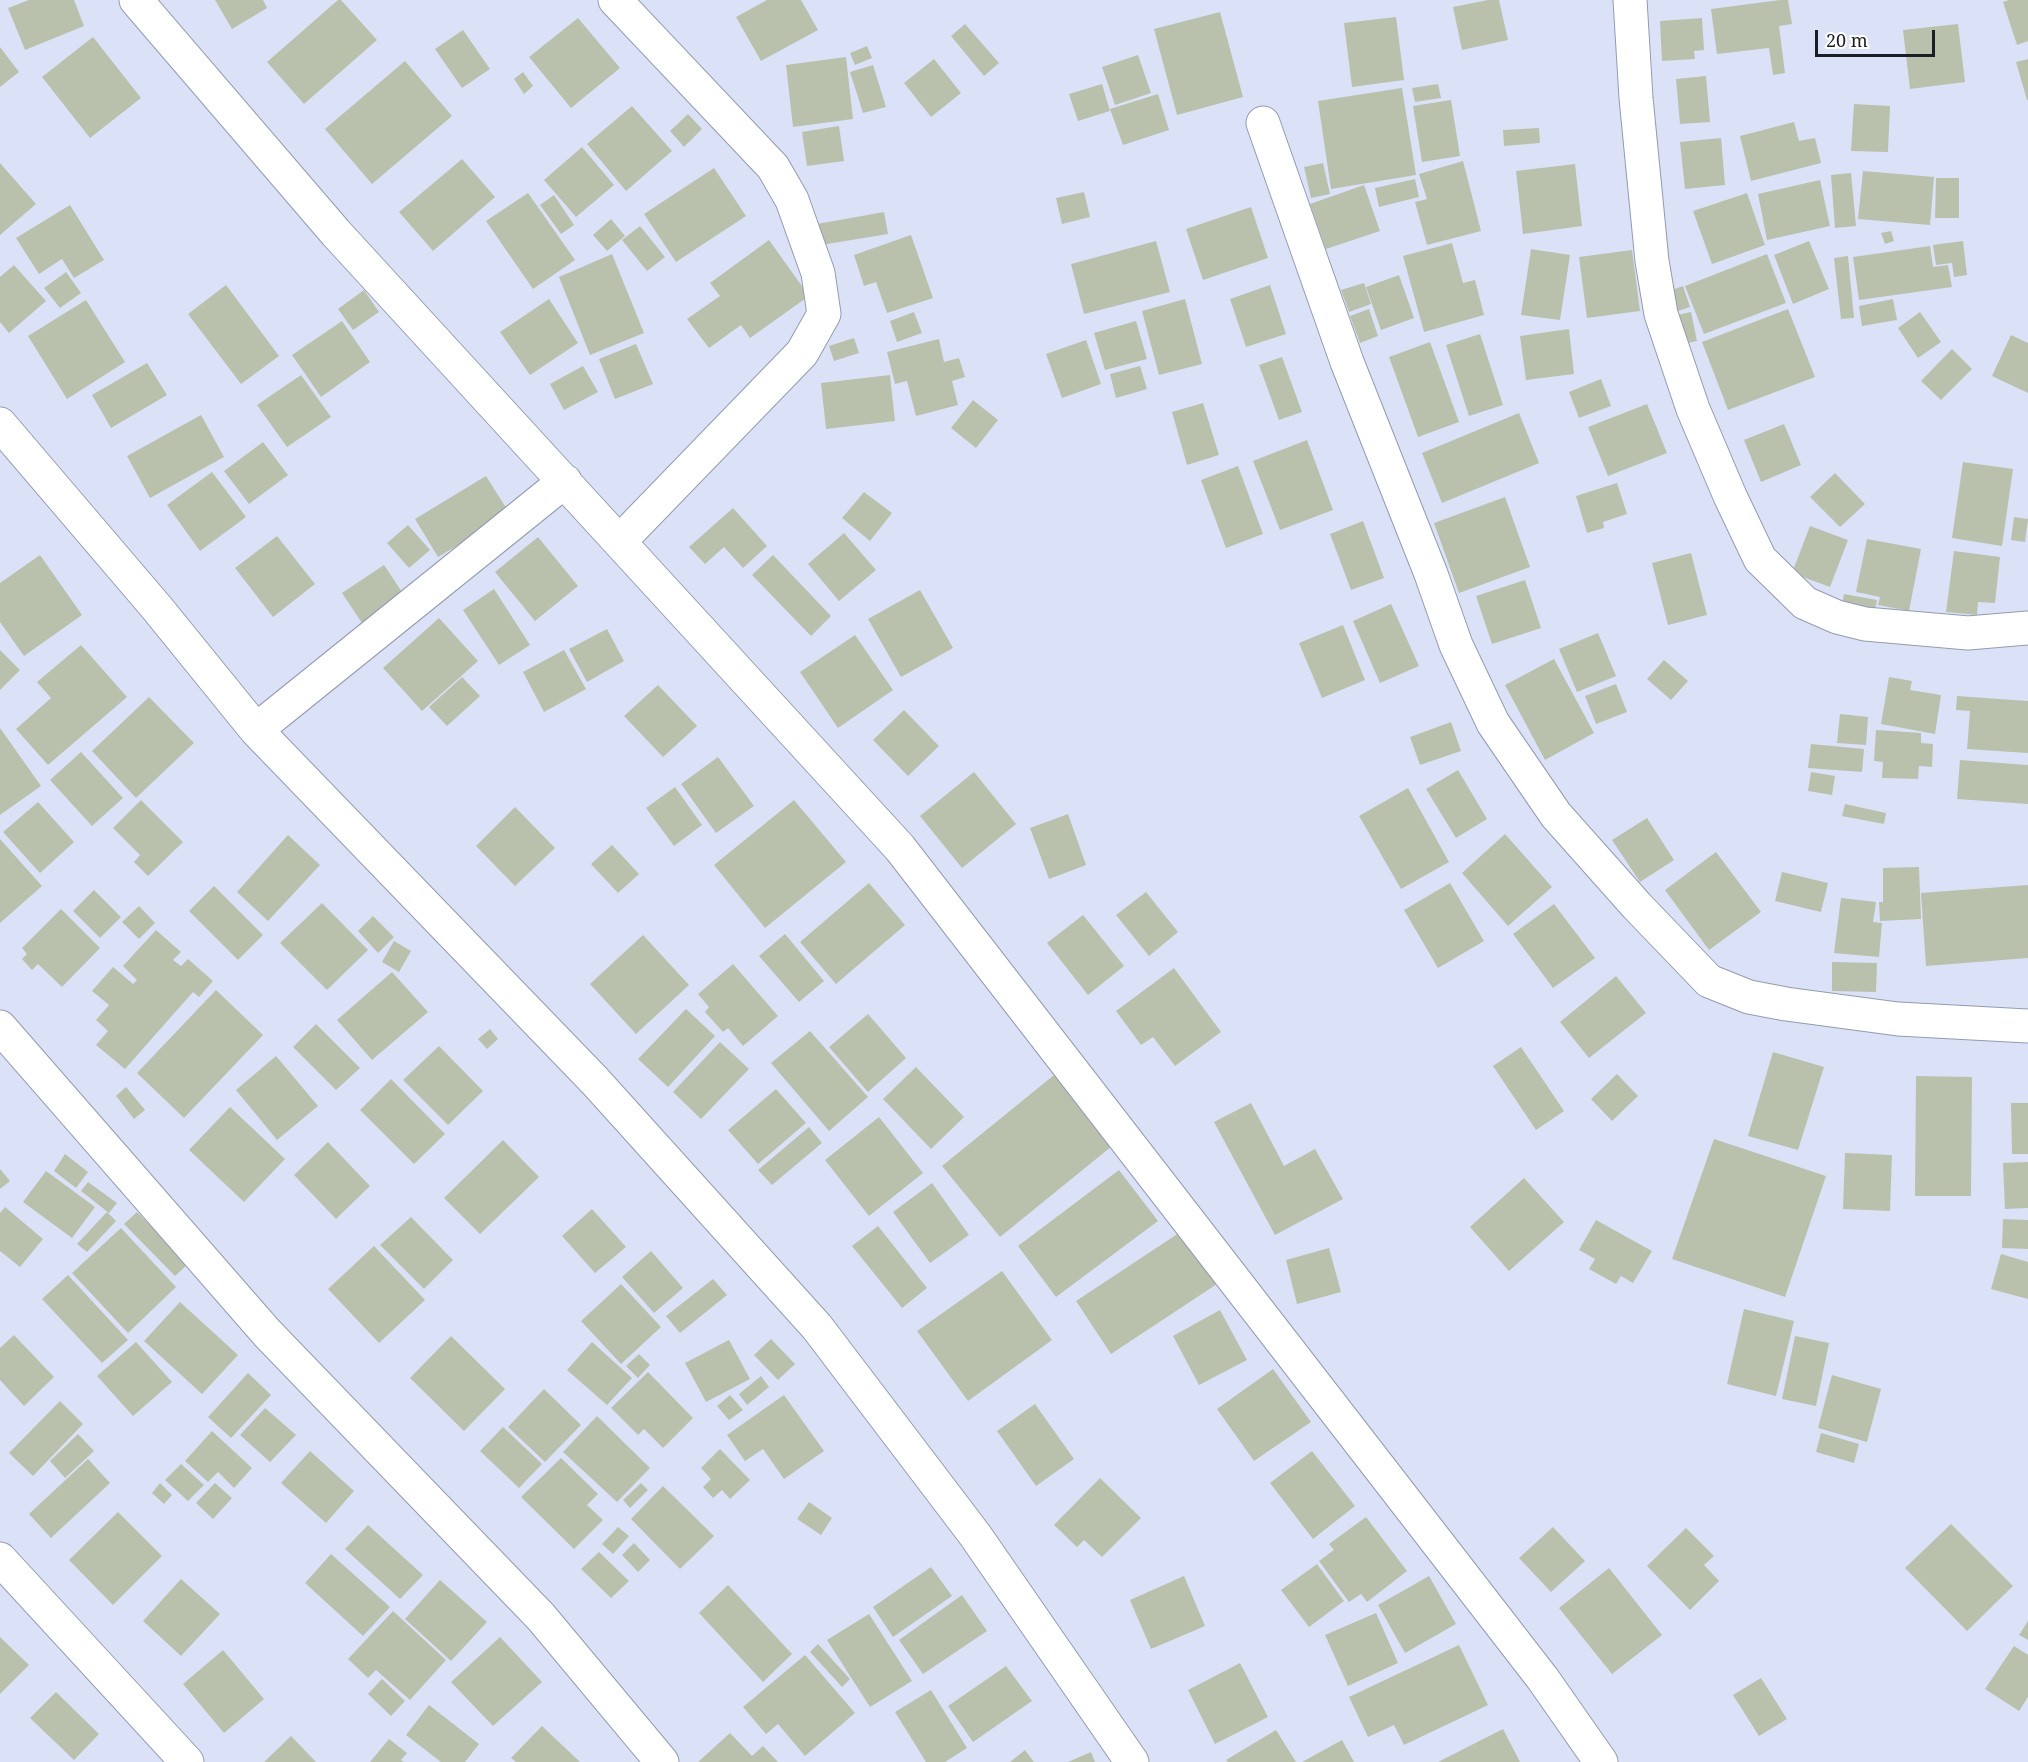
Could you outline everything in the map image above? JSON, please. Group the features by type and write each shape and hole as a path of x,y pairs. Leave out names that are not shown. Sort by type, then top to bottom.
{"street":[{"path":"136,0 336,233 900,848 1543,1679 1601,1762"},
{"path":"615,0 773,167 792,200 818,273 824,314 801,353 620,541"},
{"path":"1630,0 1638,121 1652,261 1660,315 1693,409 1760,560 1805,603 1837,617 1865,624 1968,633 2028,628"},
{"path":"1263,123 1347,362 1431,574 1456,645 1493,723 1556,815 1708,981 1749,997 1786,1004 1898,1018 2028,1026"},
{"path":"0,424 157,608 256,730 595,1081 817,1328 975,1535 1132,1762"},
{"path":"256,730 565,481"},
{"path":"0,1027 267,1333 541,1617 662,1762"},
{"path":"0,1559 187,1762"}],"building":[{"path":"29,0 74,0 84,26 25,50 8,8"},
{"path":"215,0 263,0 267,8 232,29"},
{"path":"338,0 341,0 377,40 304,104 267,62"},
{"path":"767,0 801,0 818,30 761,61 736,17"},
{"path":"1499,0 1508,40 1462,50 1453,7"},
{"path":"1788,0 1792,24 1779,26 1785,73 1773,75 1769,48 1717,54 1711,9"},
{"path":"2028,0 2028,41 2017,45 2003,2"},
{"path":"1220,12 1243,97 1177,115 1154,29"},
{"path":"1396,17 1404,80 1352,87 1344,23"},
{"path":"578,18 620,68 571,108 529,57"},
{"path":"1702,18 1704,50 1694,51 1695,59 1662,61 1660,21"},
{"path":"965,24 999,63 984,76 951,36"},
{"path":"1958,24 1965,82 1910,89 1903,30"},
{"path":"463,30 490,69 462,88 435,49"},
{"path":"93,37 141,98 90,138 42,77"},
{"path":"867,46 872,58 855,65 850,53"},
{"path":"0,47 19,72 0,87"},
{"path":"1138,55 1151,93 1115,105 1102,67"},
{"path":"846,57 853,119 793,127 786,65"},
{"path":"934,59 961,93 931,117 904,83"},
{"path":"2028,59 2028,100 2027,100 2016,62"},
{"path":"405,61 452,116 372,184 325,129"},
{"path":"873,65 886,107 863,113 850,72"},
{"path":"523,72 533,86 524,94 514,79"},
{"path":"1706,76 1710,122 1680,124 1676,79"},
{"path":"1102,84 1110,111 1078,121 1069,94"},
{"path":"1438,84 1441,98 1415,102 1412,88"},
{"path":"1402,88 1416,175 1331,189 1318,101"},
{"path":"1158,94 1169,130 1123,145 1110,109"},
{"path":"1451,100 1460,156 1422,162 1413,106"},
{"path":"1854,104 1890,106 1888,152 1851,151"},
{"path":"632,106 672,151 626,191 587,144"},
{"path":"688,114 702,129 684,147 670,131"},
{"path":"1794,122 1799,141 1815,138 1821,163 1751,181 1740,136"},
{"path":"839,126 844,161 807,166 802,132"},
{"path":"1539,128 1540,143 1504,146 1503,130"},
{"path":"1721,138 1725,185 1685,189 1680,142"},
{"path":"582,147 614,185 576,217 544,180"},
{"path":"462,159 495,197 433,251 399,212"},
{"path":"1463,161 1481,231 1427,245 1415,202 1427,199 1419,174"},
{"path":"0,163 36,204 0,235"},
{"path":"1323,163 1330,194 1311,198 1304,167"},
{"path":"1575,164 1582,226 1523,234 1516,171"},
{"path":"714,168 746,216 676,262 644,214"},
{"path":"1863,171 1934,177 1930,225 1858,219"},
{"path":"1851,173 1856,226 1835,228 1831,175"},
{"path":"1936,178 1959,178 1959,218 1935,218"},
{"path":"1415,179 1419,197 1379,207 1375,188"},
{"path":"1820,180 1830,226 1767,240 1758,194"},
{"path":"1364,185 1380,231 1326,249 1310,204"},
{"path":"1084,192 1090,217 1062,224 1056,198"},
{"path":"528,193 575,260 533,289 486,221"},
{"path":"1747,193 1765,245 1712,264 1693,211"},
{"path":"554,195 574,225 561,234 540,205"},
{"path":"70,205 104,260 74,278 62,259 39,274 16,238"},
{"path":"1251,207 1268,258 1203,280 1186,229"},
{"path":"884,212 888,234 821,245 817,224"},
{"path":"611,219 625,236 607,251 593,235"},
{"path":"640,226 665,257 647,271 622,240"},
{"path":"1891,231 1894,241 1885,244 1881,233"},
{"path":"911,235 933,298 887,313 876,282 864,286 854,255"},
{"path":"769,240 809,296 750,338 741,325 709,348 687,319 720,296 710,283"},
{"path":"1156,241 1170,292 1084,314 1071,264"},
{"path":"1809,241 1829,289 1793,304 1774,255"},
{"path":"1963,241 1967,275 1954,277 1952,263 1936,265 1933,245"},
{"path":"1452,243 1463,283 1475,280 1484,315 1424,332 1403,256"},
{"path":"1930,246 1933,267 1948,265 1952,287 1859,300 1853,257"},
{"path":"1531,249 1570,255 1560,320 1521,315"},
{"path":"1632,250 1640,311 1587,318 1579,257"},
{"path":"612,254 644,333 590,355 559,277"},
{"path":"1767,254 1786,303 1704,334 1685,286"},
{"path":"1848,256 1854,318 1841,319 1834,258"},
{"path":"14,265 46,301 9,333 0,322 0,277"},
{"path":"66,272 81,293 60,308 44,288"},
{"path":"1399,275 1414,318 1381,330 1366,287"},
{"path":"1364,283 1371,304 1349,312 1341,290"},
{"path":"226,285 279,356 241,384 188,314"},
{"path":"1270,285 1286,334 1246,347 1230,299"},
{"path":"1683,286 1690,307 1678,311 1672,290"},
{"path":"364,290 379,312 353,330 338,309"},
{"path":"549,299 578,343 530,375 500,332"},
{"path":"1185,299 1202,364 1159,375 1142,311"},
{"path":"1893,299 1897,320 1862,326 1859,306"},
{"path":"86,300 125,362 67,399 28,336"},
{"path":"1369,309 1378,336 1360,343 1350,316"},
{"path":"1788,309 1815,377 1728,410 1702,342"},
{"path":"914,312 922,333 897,342 890,321"},
{"path":"1691,312 1697,341 1683,344 1677,315"},
{"path":"1920,312 1941,342 1918,358 1898,328"},
{"path":"342,321 370,362 321,397 292,355"},
{"path":"1136,321 1147,359 1105,370 1094,333"},
{"path":"1569,329 1574,374 1526,380 1520,336"},
{"path":"1480,334 1503,405 1469,416 1446,345"},
{"path":"2011,335 2028,343 2028,393 1992,376"},
{"path":"854,338 859,353 834,361 829,346"},
{"path":"939,339 944,362 959,358 965,377 952,381 958,405 916,416 907,381 895,384 887,352"},
{"path":"1086,340 1101,384 1062,398 1046,354"},
{"path":"1430,342 1459,422 1418,437 1389,357"},
{"path":"636,344 653,384 615,399 599,359"},
{"path":"1952,349 1972,369 1941,400 1921,381"},
{"path":"1282,357 1302,412 1279,420 1259,365"},
{"path":"147,363 167,395 111,428 92,395"},
{"path":"583,366 598,392 564,410 550,384"},
{"path":"1140,366 1147,389 1116,398 1110,374"},
{"path":"301,375 331,417 287,447 257,405"},
{"path":"890,375 895,421 826,429 821,383"},
{"path":"1601,379 1611,406 1579,418 1569,392"},
{"path":"973,400 998,420 976,448 951,428"},
{"path":"1203,403 1219,455 1187,465 1172,412"},
{"path":"1647,404 1667,453 1608,476 1588,427"},
{"path":"1519,413 1539,463 1442,503 1422,453"},
{"path":"201,415 224,457 150,498 127,456"},
{"path":"1784,424 1801,465 1761,482 1744,440"},
{"path":"1307,440 1333,510 1280,530 1253,461"},
{"path":"263,442 288,475 249,504 224,471"},
{"path":"1963,462 2013,469 2002,546 1952,538"},
{"path":"1238,466 1263,534 1226,548 1201,480"},
{"path":"212,472 246,517 200,551 167,505"},
{"path":"1835,473 1865,504 1840,527 1810,497"},
{"path":"486,476 510,514 438,557 415,519"},
{"path":"1617,483 1627,514 1603,522 1604,528 1587,533 1576,496"},
{"path":"864,492 892,513 870,541 842,518"},
{"path":"1505,497 1530,567 1459,593 1434,523"},
{"path":"733,508 767,546 743,568 724,547 705,564 689,547"},
{"path":"2014,517 2028,519 2025,542 2011,540"},
{"path":"1363,521 1384,578 1351,590 1330,534"},
{"path":"408,525 430,550 409,568 387,543"},
{"path":"1810,526 1848,540 1830,587 1792,573"},
{"path":"844,533 876,570 839,601 808,564"},
{"path":"277,536 315,584 273,617 235,568"},
{"path":"538,537 578,586 535,621 495,572"},
{"path":"1867,539 1921,549 1909,611 1878,605 1880,597 1856,592"},
{"path":"1954,551 2000,557 1995,603 1978,602 1977,615 1946,612"},
{"path":"1691,553 1707,615 1668,625 1652,563"},
{"path":"40,555 82,615 24,656 0,622 0,583"},
{"path":"773,555 831,616 811,636 752,575"},
{"path":"384,565 408,601 366,629 342,593"},
{"path":"1525,580 1541,628 1492,644 1476,596"},
{"path":"494,589 530,645 499,665 463,610"},
{"path":"920,590 953,648 901,677 868,619"},
{"path":"1844,594 1877,600 1874,615 1841,608"},
{"path":"1391,604 1419,666 1380,683 1353,621"},
{"path":"439,618 478,661 422,711 383,668"},
{"path":"1343,625 1365,680 1322,698 1299,643"},
{"path":"607,629 624,661 587,682 569,649"},
{"path":"1598,633 1616,676 1577,692 1559,649"},
{"path":"855,635 893,690 838,728 800,672"},
{"path":"81,645 127,697 48,765 16,729 51,698 37,682"},
{"path":"0,650 20,670 0,690"},
{"path":"564,650 586,689 544,712 523,672"},
{"path":"1554,659 1594,733 1545,760 1505,685"},
{"path":"1664,660 1688,681 1671,700 1647,679"},
{"path":"462,677 480,696 447,726 429,707"},
{"path":"1889,677 1912,681 1910,690 1941,695 1935,734 1881,724"},
{"path":"1616,684 1627,712 1596,724 1585,696"},
{"path":"658,685 697,726 663,757 624,716"},
{"path":"1957,696 2028,701 2028,753 1967,749 1970,711 1956,710"},
{"path":"149,697 194,743 136,798 92,751"},
{"path":"904,710 939,746 908,776 873,740"},
{"path":"1840,714 1868,717 1866,745 1837,743"},
{"path":"1451,722 1461,751 1420,765 1410,737"},
{"path":"0,728 41,786 0,815"},
{"path":"1876,730 1921,733 1921,743 1933,744 1932,767 1919,766 1918,779 1882,778 1883,762 1874,761"},
{"path":"1811,744 1864,749 1862,772 1808,768"},
{"path":"81,752 123,798 92,826 50,780"},
{"path":"718,757 754,806 716,833 681,784"},
{"path":"1960,760 2028,765 2028,804 1957,799"},
{"path":"1458,770 1487,819 1456,838 1426,789"},
{"path":"974,772 1016,824 962,868 920,816"},
{"path":"1811,772 1835,776 1832,795 1808,791"},
{"path":"675,787 702,825 674,846 646,808"},
{"path":"1408,788 1449,862 1401,889 1359,816"},
{"path":"141,800 183,842 148,876 134,862 140,855 113,828"},
{"path":"794,800 846,862 765,928 714,865"},
{"path":"38,802 74,842 40,873 3,832"},
{"path":"1845,804 1886,813 1884,824 1842,816"},
{"path":"515,807 555,848 515,886 476,846"},
{"path":"1068,814 1086,865 1049,879 1030,828"},
{"path":"1647,818 1674,860 1640,882 1612,840"},
{"path":"1505,834 1552,887 1508,926 1462,873"},
{"path":"288,835 320,865 268,921 237,892"},
{"path":"0,839 42,886 0,923"},
{"path":"612,845 639,874 618,893 591,864"},
{"path":"1716,852 1761,912 1709,950 1665,890"},
{"path":"1919,867 1921,919 1880,921 1879,902 1883,902 1883,868"},
{"path":"1782,872 1828,883 1821,912 1775,901"},
{"path":"869,883 905,925 836,984 800,942"},
{"path":"1450,883 1484,941 1438,968 1404,910"},
{"path":"2028,885 2028,958 1926,966 1921,893"},
{"path":"214,886 263,935 238,960 189,911"},
{"path":"94,890 121,917 100,938 73,911"},
{"path":"1146,892 1178,932 1149,956 1116,915"},
{"path":"1841,898 1876,902 1873,922 1882,923 1879,957 1834,953"},
{"path":"322,903 368,950 327,990 280,943"},
{"path":"1554,904 1595,958 1553,988 1513,934"},
{"path":"139,906 155,923 139,939 122,922"},
{"path":"61,909 100,948 62,987 38,964 32,970 22,959 27,954 22,948"},
{"path":"1083,915 1124,966 1088,995 1047,943"},
{"path":"373,916 394,937 378,953 358,931"},
{"path":"156,930 181,952 173,960 181,966 188,959 213,981 199,997 193,992 125,1069 96,1045 108,1031 96,1020 109,1005 92,991 113,967 133,984 137,980 123,966"},
{"path":"785,934 824,981 799,1002 759,956"},
{"path":"643,935 689,985 636,1034 590,984"},
{"path":"394,941 411,951 399,972 382,962"},
{"path":"1832,962 1877,963 1876,992 1832,991"},
{"path":"733,964 778,1016 743,1046 728,1028 723,1032 705,1012 709,1007 698,994"},
{"path":"1174,968 1221,1032 1175,1066 1153,1037 1141,1045 1116,1011"},
{"path":"392,972 428,1012 372,1060 337,1020"},
{"path":"1616,976 1646,1013 1589,1058 1560,1022"},
{"path":"216,990 263,1035 184,1118 137,1073"},
{"path":"686,1009 715,1036 668,1087 638,1059"},
{"path":"868,1014 906,1058 868,1092 829,1047"},
{"path":"316,1024 360,1068 336,1090 293,1047"},
{"path":"490,1029 498,1039 487,1049 478,1039"},
{"path":"810,1031 868,1097 829,1131 771,1063"},
{"path":"720,1042 749,1069 701,1119 673,1092"},
{"path":"439,1046 483,1091 448,1125 403,1080"},
{"path":"1521,1047 1564,1111 1536,1130 1493,1066"},
{"path":"1773,1052 1824,1067 1798,1150 1748,1136"},
{"path":"276,1056 318,1106 277,1140 236,1090"},
{"path":"916,1067 964,1117 931,1149 883,1099"},
{"path":"1059,1071 1117,1142 1000,1237 942,1166"},
{"path":"1617,1074 1638,1096 1612,1121 1591,1099"},
{"path":"1916,1076 1972,1077 1971,1196 1915,1196"},
{"path":"391,1079 445,1134 414,1164 360,1110"},
{"path":"126,1087 145,1110 134,1119 116,1096"},
{"path":"776,1089 806,1123 758,1164 728,1130"},
{"path":"1251,1103 1284,1166 1315,1149 1343,1199 1275,1235 1214,1122"},
{"path":"2011,1103 2028,1103 2028,1154 2012,1154"},
{"path":"230,1107 285,1159 244,1202 189,1150"},
{"path":"879,1117 923,1173 869,1216 825,1160"},
{"path":"809,1127 822,1143 772,1185 758,1170"},
{"path":"1714,1139 1826,1176 1785,1297 1672,1259"},
{"path":"503,1140 539,1177 480,1234 444,1198"},
{"path":"328,1142 370,1186 336,1219 294,1175"},
{"path":"1845,1153 1892,1155 1890,1211 1843,1209"},
{"path":"65,1154 88,1172 76,1188 54,1171"},
{"path":"2028,1162 2028,1208 2005,1209 2003,1163"},
{"path":"0,1169 10,1181 0,1189"},
{"path":"1119,1170 1158,1221 1056,1297 1018,1246"},
{"path":"46,1171 95,1207 72,1238 23,1202"},
{"path":"1524,1178 1564,1222 1509,1271 1470,1227"},
{"path":"88,1182 117,1203 109,1213 81,1191"},
{"path":"932,1183 969,1235 930,1263 893,1212"},
{"path":"5,1207 43,1239 20,1267 0,1251 0,1213"},
{"path":"592,1209 626,1247 595,1273 562,1236"},
{"path":"107,1212 116,1221 87,1252 77,1244"},
{"path":"137,1212 188,1264 175,1276 124,1224"},
{"path":"411,1217 453,1260 424,1289 380,1245"},
{"path":"2003,1219 2028,1220 2028,1249 2002,1248"},
{"path":"1596,1220 1652,1251 1633,1283 1621,1276 1616,1284 1589,1269 1595,1259 1579,1250"},
{"path":"878,1226 927,1288 902,1308 852,1246"},
{"path":"121,1228 176,1287 128,1333 72,1273"},
{"path":"1182,1231 1217,1284 1111,1354 1076,1301"},
{"path":"374,1246 425,1300 379,1343 328,1289"},
{"path":"1329,1248 1341,1292 1297,1304 1286,1260"},
{"path":"651,1251 683,1288 654,1313 622,1277"},
{"path":"2001,1254 2028,1262 2028,1299 1991,1289"},
{"path":"1002,1271 1052,1340 968,1401 917,1331"},
{"path":"68,1275 128,1340 102,1363 42,1299"},
{"path":"713,1279 727,1295 680,1333 666,1316"},
{"path":"621,1284 661,1327 621,1364 581,1321"},
{"path":"180,1302 238,1355 202,1394 144,1341"},
{"path":"1744,1309 1794,1321 1776,1396 1727,1384"},
{"path":"1220,1310 1247,1360 1199,1385 1173,1336"},
{"path":"14,1335 54,1377 24,1406 0,1380 0,1348"},
{"path":"451,1336 505,1389 464,1431 410,1378"},
{"path":"1795,1336 1829,1343 1816,1406 1782,1399"},
{"path":"771,1339 795,1364 778,1380 754,1355"},
{"path":"729,1340 750,1379 706,1402 685,1363"},
{"path":"136,1342 172,1382 133,1416 97,1376"},
{"path":"592,1342 632,1378 607,1405 567,1370"},
{"path":"639,1354 650,1365 638,1378 626,1366"},
{"path":"1273,1369 1311,1422 1254,1461 1217,1409"},
{"path":"648,1372 693,1418 663,1448 644,1429 638,1435 611,1408"},
{"path":"248,1373 271,1395 231,1438 208,1417"},
{"path":"1832,1375 1881,1389 1867,1442 1818,1428"},
{"path":"761,1376 769,1387 747,1405 739,1394"},
{"path":"544,1389 581,1425 545,1462 508,1427"},
{"path":"730,1395 743,1410 729,1420 717,1406"},
{"path":"784,1395 824,1451 784,1479 763,1449 745,1461 727,1435"},
{"path":"60,1401 83,1424 33,1476 9,1453"},
{"path":"1035,1404 1074,1459 1036,1486 997,1431"},
{"path":"265,1408 296,1435 270,1462 240,1435"},
{"path":"597,1416 650,1468 617,1502 563,1452"},
{"path":"503,1427 542,1464 519,1488 480,1451"},
{"path":"212,1431 252,1468 234,1488 218,1472 208,1482 185,1461"},
{"path":"1821,1433 1859,1444 1854,1463 1816,1452"},
{"path":"78,1434 94,1451 65,1478 50,1461"},
{"path":"720,1449 750,1480 730,1499 722,1490 713,1498 703,1487 711,1479 701,1468"},
{"path":"310,1451 354,1491 326,1523 281,1483"},
{"path":"1312,1451 1355,1506 1313,1539 1270,1483"},
{"path":"561,1458 598,1494 587,1505 603,1520 574,1549 521,1497"},
{"path":"88,1459 110,1483 51,1538 29,1514"},
{"path":"181,1464 204,1485 188,1501 165,1480"},
{"path":"1100,1478 1141,1518 1102,1557 1084,1540 1077,1547 1054,1525"},
{"path":"160,1483 172,1495 164,1504 152,1493"},
{"path":"215,1483 232,1498 213,1519 196,1503"},
{"path":"641,1483 648,1490 630,1508 623,1500"},
{"path":"663,1486 714,1536 680,1569 631,1519"},
{"path":"809,1502 832,1518 821,1535 797,1519"},
{"path":"118,1512 162,1556 113,1605 69,1560"},
{"path":"1366,1517 1407,1571 1367,1602 1361,1594 1349,1602 1319,1561 1334,1550 1329,1544"},
{"path":"1951,1524 2013,1586 1967,1631 1905,1568"},
{"path":"368,1525 423,1575 400,1599 345,1549"},
{"path":"618,1527 629,1536 613,1554 602,1544"},
{"path":"1553,1527 1585,1561 1551,1592 1519,1558"},
{"path":"1686,1528 1714,1556 1704,1565 1719,1581 1690,1610 1647,1566"},
{"path":"634,1543 650,1560 638,1572 622,1555"},
{"path":"599,1552 629,1581 611,1598 581,1569"},
{"path":"331,1554 390,1607 363,1636 305,1583"},
{"path":"1317,1564 1344,1601 1309,1627 1281,1590"},
{"path":"931,1567 952,1596 893,1637 873,1607"},
{"path":"1609,1568 1662,1635 1612,1674 1559,1608"},
{"path":"1184,1576 1205,1626 1151,1649 1130,1600"},
{"path":"1429,1576 1456,1624 1405,1653 1378,1605"},
{"path":"181,1579 220,1614 181,1656 143,1621"},
{"path":"440,1580 487,1622 451,1661 405,1619"},
{"path":"728,1585 792,1654 763,1682 699,1613"},
{"path":"962,1595 987,1631 923,1674 899,1640"},
{"path":"393,1611 446,1660 410,1700 376,1670 368,1678 348,1659"},
{"path":"1376,1613 1398,1663 1348,1686 1325,1635"},
{"path":"869,1614 912,1681 870,1707 827,1640"},
{"path":"2028,1621 2028,1640 2019,1635"},
{"path":"0,1637 29,1665 0,1694"},
{"path":"500,1637 542,1682 493,1726 451,1682"},
{"path":"818,1644 850,1679 842,1687 810,1652"},
{"path":"1459,1645 1488,1705 1404,1745 1394,1725 1368,1737 1349,1697"},
{"path":"2014,1646 2028,1655 2028,1697 2019,1711 1985,1689"},
{"path":"223,1650 264,1699 224,1733 183,1684"},
{"path":"805,1655 855,1713 805,1756 778,1724 766,1734 743,1707"},
{"path":"1240,1663 1268,1717 1215,1744 1188,1690"},
{"path":"1006,1666 1032,1701 973,1742 948,1706"},
{"path":"1761,1678 1787,1719 1759,1736 1733,1695"},
{"path":"382,1679 405,1701 391,1716 368,1694"},
{"path":"931,1690 967,1748 945,1762 926,1762 895,1712"},
{"path":"56,1692 99,1734 74,1760 30,1718"},
{"path":"429,1705 479,1744 465,1762 441,1762 406,1735"},
{"path":"542,1726 580,1762 516,1762 511,1758"},
{"path":"1503,1729 1520,1762 1438,1762"},
{"path":"1276,1730 1296,1762 1228,1762 1226,1760"},
{"path":"730,1733 752,1756 763,1746 778,1762 698,1762"},
{"path":"291,1736 316,1762 264,1762"},
{"path":"389,1739 407,1753 401,1760 404,1762 370,1762"},
{"path":"1342,1740 1354,1762 1302,1762"},
{"path":"1025,1750 1034,1762 1010,1762"},
{"path":"1091,1752 1095,1762 1068,1762"}]}
